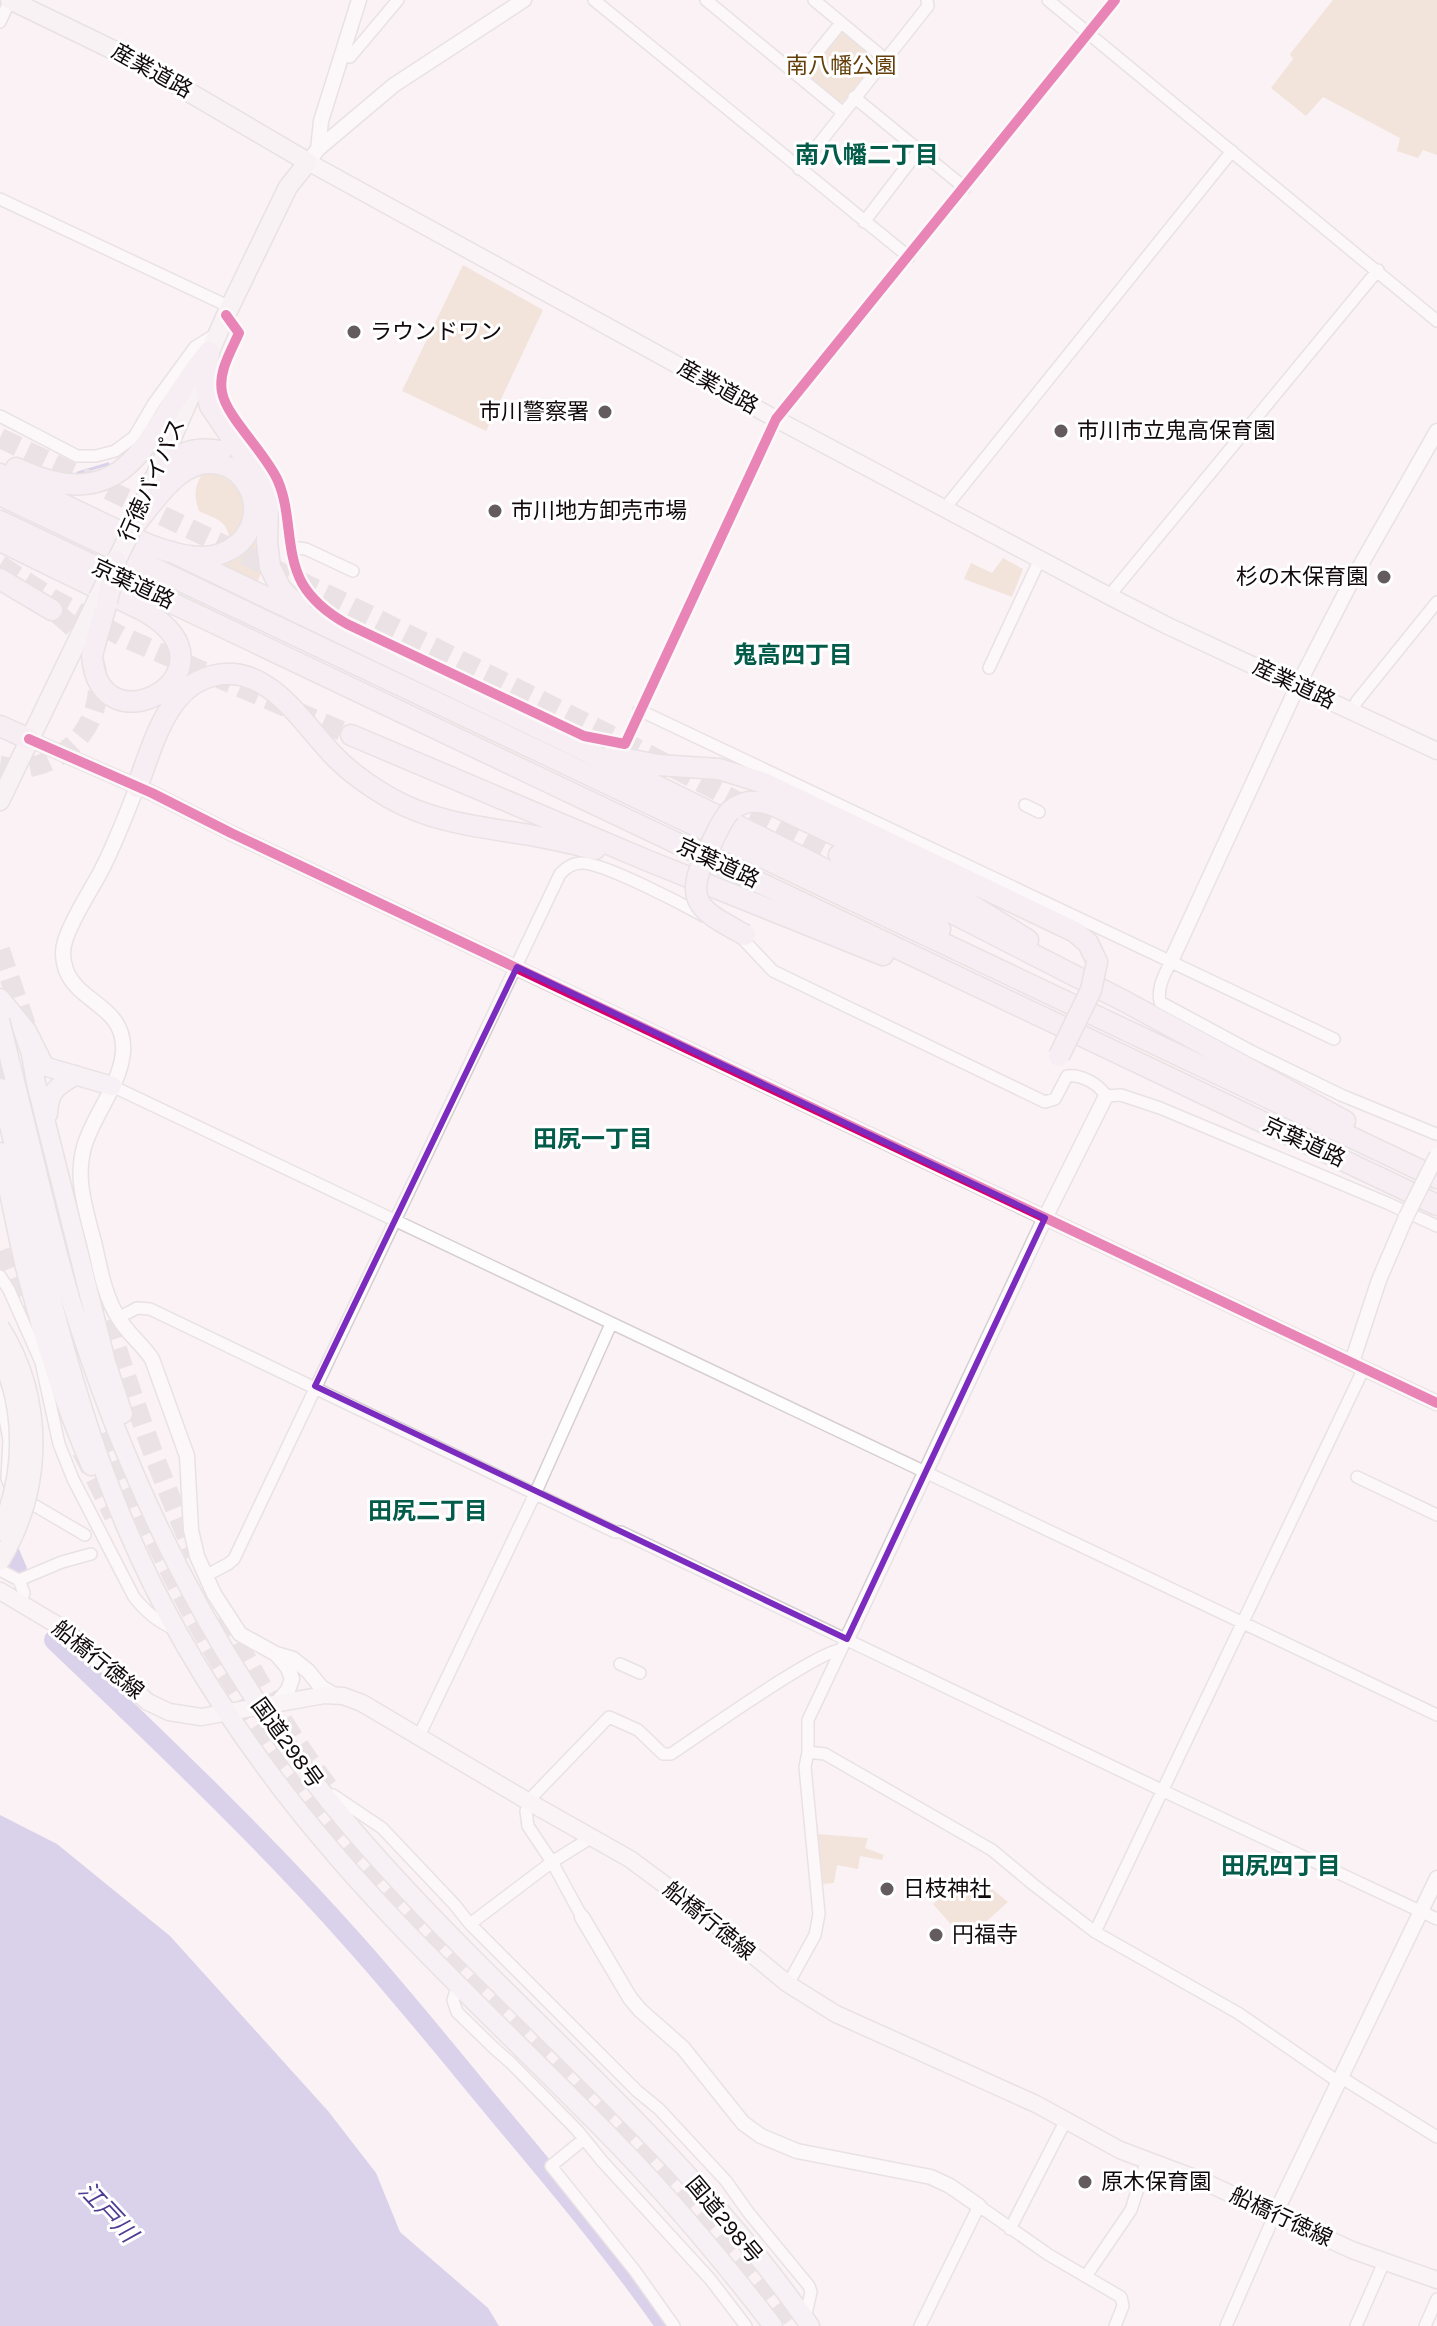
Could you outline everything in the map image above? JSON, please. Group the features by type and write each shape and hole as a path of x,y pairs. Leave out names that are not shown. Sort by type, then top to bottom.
{"highway":[{"path":"0,460 62,484 88,484 114,476 141,453 213,343"},
{"path":"213,343 206,391 210,406 253,469 266,499 270,567 281,589 303,611 343,636"},
{"path":"153,481 166,463 195,450 232,454 253,469"},
{"path":"133,527 184,470 208,462 225,465 239,473 249,487 254,503 252,523 244,539 230,550 211,556 172,552"},
{"path":"0,474 146,543 172,552 584,750 904,909 1108,1023"},
{"name":"京葉道路","path":"0,495 1108,1023 1437,1175"},
{"name":"京葉道路","path":"0,521 1437,1205"},
{"path":"0,541 144,611 164,625 178,645 180,660 174,680 167,689 141,702 126,701 111,694 99,681 93,664 102,600 116,561"},
{"path":"0,579 52,610"},
{"path":"137,787 164,721 184,691 201,680 233,674 254,679 274,691 347,767 375,789 408,807 428,816 467,826 557,840 646,860"},
{"path":"0,726 29,739"},
{"path":"351,735 646,860 1058,1025"},
{"path":"584,750 643,763 719,769 764,783 1075,932 1088,943 1097,962 1091,990 1059,1056"},
{"path":"745,935 708,914 700,904 696,880 722,821 730,811 746,802 758,801 969,901 1126,1002"},
{"path":"839,855 1126,1002 1437,1175"},
{"path":"0,998 20,1022 43,1063 54,1070 112,1086"},
{"name":"国道298号","path":"0,1020 6,1095 73,1375 128,1531 179,1631 228,1713 319,1836 458,1985 635,2162 724,2263 773,2326"},
{"path":"20,1022 31,1054 106,1362 176,1563"},
{"path":"6,1095 36,1083 76,1075"},
{"path":"48,1129 52,1093 76,1075"},
{"name":"国道298号","path":"6,1095 92,1365 131,1466 176,1563 217,1640 268,1705 308,1774 356,1833 422,1906 696,2185 807,2322"},
{"path":"0,1152 25,1266 65,1401 98,1482 128,1531"}],"main road":[{"name":"産業道路","path":"10,0 134,60 313,156 776,419 1109,596 1437,751"},
{"name":"行徳バイパス","path":"116,561 213,343 288,187 313,156"},
{"path":"0,801 102,600"},
{"path":"0,1327 23,1375 32,1410 34,1445 32,1474 20,1520 0,1561"},
{"path":"0,1355 16,1402 20,1445 14,1486 0,1531"},
{"name":"船橋行徳線","path":"0,1591 64,1629 160,1709 196,1717 316,1696 334,1695 362,1703 646,1870 788,1984 836,2014 1036,2104 1120,2150 1205,2182 1352,2250 1437,2280"}],"street":[{"path":"0,22 10,0"},
{"path":"313,156 359,0"},
{"path":"343,55 350,57 398,0"},
{"path":"313,156 394,85 524,0"},
{"path":"594,0 909,257"},
{"path":"706,0 842,112"},
{"path":"814,0 885,59"},
{"path":"799,169 928,6 927,0"},
{"path":"1048,0 1437,321"},
{"path":"0,199 228,311 239,333 221,377 223,398 279,482 287,510 296,569 320,606 337,618 584,736 625,744 776,419 1115,0"},
{"path":"798,76 841,23"},
{"path":"854,97 965,188"},
{"path":"864,222 919,150"},
{"path":"945,508 1232,151"},
{"path":"1109,596 1378,270"},
{"path":"0,416 77,456 96,456 115,451 134,437 154,403 195,347 213,343"},
{"path":"1436,1134 1341,1095 1239,1045 1160,1002 1158,992 1298,685 1351,582 1437,431"},
{"path":"291,547 306,549 353,571"},
{"path":"989,668 1040,559"},
{"path":"1352,711 1437,602"},
{"path":"639,710 1334,1039"},
{"path":"29,739 137,787 1437,1403"},
{"path":"137,787 107,860 65,940 64,959 70,978 116,1022 123,1053 112,1086 83,1149 80,1181 105,1287 118,1318 152,1359 187,1456 191,1530 205,1576 240,1634 276,1654 293,1659 321,1687 334,1695"},
{"path":"1025,805 1039,812"},
{"path":"205,1576 234,1559 560,874 571,865 585,863 693,910 740,936 773,971 1045,1102 1055,1099 1065,1079 1071,1075 1100,1087 1106,1096"},
{"path":"112,1086 1437,1715"},
{"path":"1106,1096 1121,1095 1160,1108 1437,1226"},
{"path":"788,1984 818,1924 805,1767 808,1720 1045,1218 1106,1096"},
{"path":"1095,1932 1237,1633 1358,1365 1379,1280 1437,1155"},
{"path":"0,1276 41,1362 59,1444 79,1492 134,1597 159,1622 179,1631"},
{"path":"118,1318 137,1308 150,1309 615,1532 621,1532 844,1644 1437,1919"},
{"path":"419,1736 535,1494 611,1324"},
{"path":"0,1392 9,1440 7,1478 11,1490 85,1535"},
{"path":"1357,1477 1437,1515"},
{"path":"0,1545 19,1496"},
{"path":"19,1580 91,1554"},
{"path":"0,1570 19,1580 24,1593 21,1602"},
{"path":"844,1644 671,1754 663,1754 638,1730 609,1717 529,1802 525,1820 630,1998 683,2048 751,2130 797,2151 931,2177 950,2186 1049,2255 1117,2294 1123,2301 1115,2326"},
{"path":"268,1705 288,1690 292,1679 288,1668 276,1654"},
{"path":"620,1664 640,1673"},
{"path":"808,1752 825,1754 992,1850 1095,1932 1238,2013 1341,2081 1437,2137"},
{"path":"308,1774 347,1806 382,1828 470,1924 637,2091 659,2109 726,2181 809,2286 807,2322"},
{"path":"470,1924 552,1862 592,1837"},
{"path":"1226,2326 1275,2214 1437,1878"},
{"path":"458,1985 453,2000 457,2012 584,2139 710,2279 746,2326"},
{"path":"1010,2229 1066,2120"},
{"path":"584,2139 551,2166 635,2271 674,2326"},
{"path":"1086,2276 1131,2210 1147,2160"},
{"path":"920,2326 979,2206"},
{"path":"1356,2326 1384,2262"},
{"path":"1425,2326 1437,2299"}],"highlighted area":[{"path":"517,967 1045,1218 847,1639 315,1386"}],"green space":[{"path":"1333,0 1437,0 1437,155 1423,150 1418,158 1397,151 1400,138 1323,97 1306,116 1271,88 1293,59 1290,54"},
{"name":"南八幡公園","path":"845,30 877,60 843,102 838,103 806,77 806,72 839,31"},
{"path":"463,265 543,310 486,431 402,391"},
{"path":"208,473 229,481 244,498 245,516 235,538 229,538 226,527 219,520 199,511 196,488 202,474"},
{"path":"257,538 262,570 257,583 222,566"},
{"path":"1003,558 1023,569 1012,597 964,579 971,563 992,573"},
{"path":"817,1834 868,1838 865,1848 884,1855 882,1860 860,1856 858,1869 837,1865 834,1883 821,1884"},
{"path":"981,1880 1008,1902 969,1937 963,1938 933,1904 955,1885 964,1895"}],"water":[{"name":"江戸川","path":"0,1815 57,1844 170,1936 328,2111 376,2173 400,2232 488,2308 499,2326 0,2326"}],"waterway":[{"path":"78,473 108,464"},
{"path":"2,1535 17,1570"},
{"path":"54,1640 244,1825 353,1941 565,2194 666,2326"}],"tunnel":[{"path":"0,438 345,603 634,747 839,855"},
{"path":"0,565 53,599 121,636 351,735"},
{"path":"0,766 22,768 46,762 64,752 79,738 97,701 98,681 94,660 81,636 52,610"},
{"path":"0,950 30,1037"},
{"path":"0,1065 10,1105"},
{"path":"82,1234 133,1396 195,1555"},
{"path":"0,1251 23,1311"},
{"path":"108,1431 153,1536 205,1637 265,1733 298,1779 407,1904 658,2159 720,2229 798,2326"},
{"path":"82,1451 114,1516"},
{"path":"224,1616 272,1704 328,1787"}],"cycle path":[{"path":"226,315 239,333 222,377 225,402 278,481 297,571 316,602 347,624 584,736 625,744 776,419 1115,0"},
{"path":"29,739 152,793 1437,1403"}],"place":[{"name":"ラウンドワン","path":"354,332"},
{"name":"市川警察署","path":"605,412"},
{"name":"市川市立鬼高保育園","path":"1061,431"},
{"name":"市川地方卸売市場","path":"495,511"},
{"name":"杉の木保育園","path":"1384,577"},
{"name":"日枝神社","path":"887,1889"},
{"name":"円福寺","path":"936,1935"},
{"name":"原木保育園","path":"1085,2182"}],"district":[{"name":"南八幡二丁目","path":"867,155"},
{"name":"鬼高四丁目","path":"793,655"},
{"name":"田尻一丁目","path":"593,1139"},
{"name":"田尻二丁目","path":"428,1511"},
{"name":"田尻四丁目","path":"1281,1866"}]}
